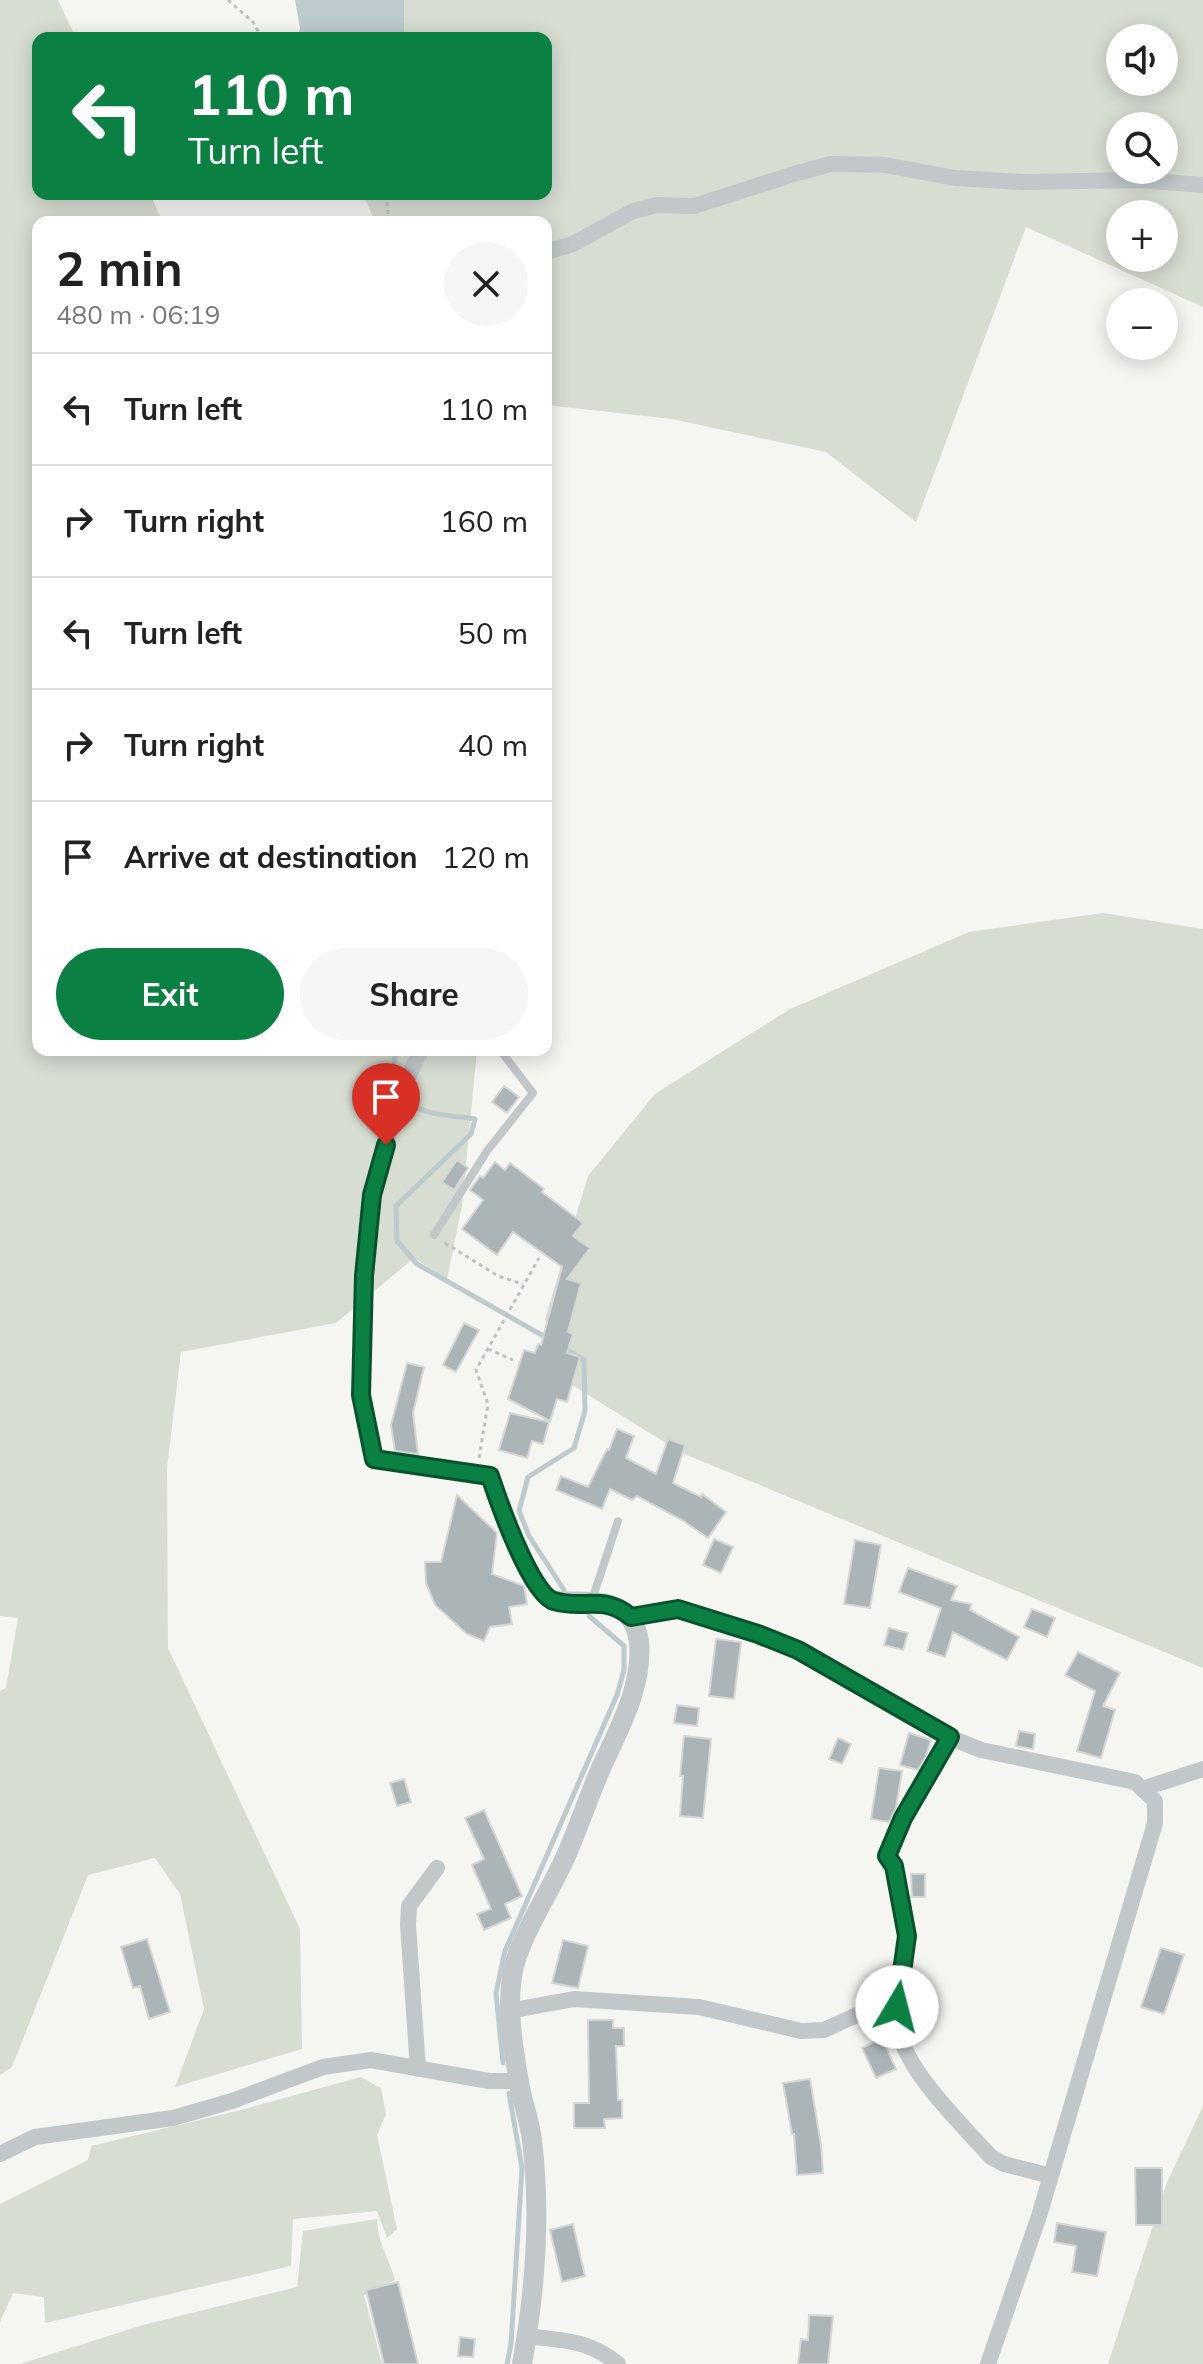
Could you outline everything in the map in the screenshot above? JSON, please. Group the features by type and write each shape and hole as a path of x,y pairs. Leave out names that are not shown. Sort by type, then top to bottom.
{"street":[{"path":"552,250 573,244 633,211 657,205 694,206 831,164 885,165 955,178 1023,182 1139,180 1203,185"},
{"path":"418,1056 400,1094 372,1195 364,1276 361,1395 374,1459 490,1476 515,1541 539,1590 553,1601 620,1607 631,1617 639,1639 639,1665 632,1698 582,1811 566,1856 517,1956 509,2011 519,2081 532,2137 537,2194 527,2336 522,2364"},
{"path":"631,1617 678,1609 758,1634 798,1650 950,1737 981,1750 1135,1782 1155,1801 1155,1823 1051,2176 988,2364"},
{"path":"950,1737 903,1818 887,1856 894,1866 907,1936 897,2007 902,2043 918,2073 991,2157 1004,2164 1051,2176"},
{"path":"1142,1789 1203,1769"},
{"path":"418,2069 409,1906 437,1868"},
{"path":"509,2011 574,1999 699,2007 801,2031 824,2030 870,2009 897,2007"},
{"path":"0,2154 35,2137 173,2118 232,2101 323,2067 371,2060 489,2081 519,2081"},
{"path":"527,2336 584,2343 618,2364"}],"lane":[{"path":"434,1235 487,1151 533,1093 505,1056"},
{"path":"591,1603 618,1521"}],"path":[{"path":"228,0 253,22 259,32"},
{"path":"434,1235 498,1276 523,1284"},
{"path":"476,1474 488,1404 476,1370 539,1258"},
{"path":"488,1349 513,1360"}],"shaded area":[{"path":"0,0 58,0 73,32 32,32 32,200 153,200 160,216 32,216 32,1056 476,1056 462,1205 447,1279 414,1258 336,1323 181,1352 167,1468 168,1648 300,1929 302,2049 175,2087 204,2009 180,1894 155,1858 88,1875 12,2067 0,2075 0,1691 6,1688 18,1618 0,1616"},
{"path":"295,0 404,0 404,32 299,32"},
{"path":"303,0 1203,0 1203,307 1178,296 1178,288 1161,288 1126,272 1178,272 1178,200 1106,200 1106,263 1026,227 916,522 826,452 672,419 552,406 552,216 372,216 366,200 552,200 552,32 310,32"},
{"path":"1103,913 1203,929 1203,1668 682,1453 559,1377 545,1319 588,1176 655,1094 790,1009 969,932"},
{"path":"361,2077 381,2088 386,2114 377,2135 397,2229 387,2238 377,2211 293,2219 291,2266 45,2323 44,2297 13,2293 0,2322 0,2204 88,2160 91,2146"},
{"path":"1203,2106 1203,2364 1108,2364 1167,2182"},
{"path":"377,2219 381,2242 395,2280 364,2295 382,2364 20,2364 143,2325 297,2287 303,2231"}],"building":[{"path":"504,1086 519,1097 507,1113 492,1102"},
{"path":"457,1160 468,1168 454,1190 442,1182"},
{"path":"495,1162 505,1170 510,1163 583,1223 573,1236 590,1248 567,1279 581,1283 568,1332 573,1334 567,1353 580,1357 567,1402 557,1399 550,1421 508,1399 524,1350 535,1353 538,1344 541,1345 562,1267 513,1232 497,1255 462,1229 483,1200 470,1190"},
{"path":"464,1323 479,1330 456,1372 443,1365"},
{"path":"407,1363 424,1367 413,1413 418,1454 395,1451 391,1425"},
{"path":"510,1413 549,1422 543,1444 532,1441 527,1458 499,1450"},
{"path":"617,1429 634,1436 626,1458 656,1474 668,1439 685,1445 673,1483 701,1497 702,1494 726,1512 708,1538 637,1496 632,1500 610,1489 602,1509 556,1490 561,1476 588,1487"},
{"path":"457,1495 497,1533 492,1574 524,1586 527,1604 509,1607 512,1624 490,1627 484,1641 467,1634 435,1605 426,1583 425,1562 441,1562"},
{"path":"714,1539 733,1547 721,1573 703,1565"},
{"path":"855,1540 881,1545 870,1608 844,1604"},
{"path":"908,1568 957,1586 951,1600 971,1604 970,1610 1019,1637 1007,1660 953,1632 945,1657 927,1651 941,1608 899,1592"},
{"path":"1032,1609 1055,1618 1047,1637 1024,1627"},
{"path":"889,1628 908,1633 903,1650 884,1645"},
{"path":"716,1639 741,1642 734,1699 709,1696"},
{"path":"1078,1652 1120,1673 1103,1706 1115,1710 1101,1758 1077,1751 1095,1691 1065,1675"},
{"path":"677,1705 699,1708 697,1726 674,1723"},
{"path":"1019,1731 1035,1734 1033,1749 1016,1746"},
{"path":"909,1733 931,1740 918,1770 900,1765"},
{"path":"684,1736 711,1739 703,1818 680,1816"},
{"path":"838,1738 851,1744 842,1764 829,1759"},
{"path":"879,1768 902,1771 896,1808 889,1822 871,1819"},
{"path":"404,1779 411,1802 397,1806 390,1783"},
{"path":"484,1810 522,1896 505,1904 511,1918 484,1930 477,1914 491,1909 472,1865 484,1859 465,1818"},
{"path":"911,1874 925,1874 925,1897 912,1897"},
{"path":"147,1939 170,2012 149,2019 140,1986 133,1988 121,1947"},
{"path":"563,1940 588,1946 578,1988 552,1983"},
{"path":"1161,1948 1184,1955 1164,2014 1141,2007"},
{"path":"588,2020 613,2020 613,2028 624,2028 624,2046 616,2046 618,2100 622,2100 622,2118 604,2119 605,2128 574,2128 574,2103 589,2103"},
{"path":"882,2038 896,2069 876,2078 862,2048"},
{"path":"810,2079 823,2173 797,2175 794,2134 783,2083"},
{"path":"1135,2168 1162,2168 1162,2225 1136,2225"},
{"path":"1057,2223 1106,2232 1097,2276 1072,2272 1076,2246 1054,2242"},
{"path":"573,2224 585,2276 562,2282 550,2230"},
{"path":"398,2282 418,2364 384,2364 366,2290"},
{"path":"809,2315 833,2316 828,2364 798,2364 801,2339 808,2340"},
{"path":"460,2337 475,2339 473,2357 458,2356"}],"waterway":[{"path":"392,1075 395,1056"},
{"path":"405,1097 411,1104 428,1112 475,1119 471,1134 396,1206 397,1241 417,1264 547,1338"},
{"path":"562,1347 584,1360 585,1411 574,1448 528,1477 519,1511 529,1536 564,1590"},
{"path":"503,2063 496,1993 505,1951 617,1695 624,1670 624,1646 589,1616"},
{"path":"507,2364 511,2344 522,2168 509,2093"}],"route":[{"path":"386,1145 372,1195 364,1276 361,1395 374,1459 490,1476 515,1541 539,1590 553,1601 604,1603 620,1607 631,1617 678,1609 758,1634 798,1650 950,1737 903,1818 887,1856 894,1866 907,1936 897,2007"}]}
